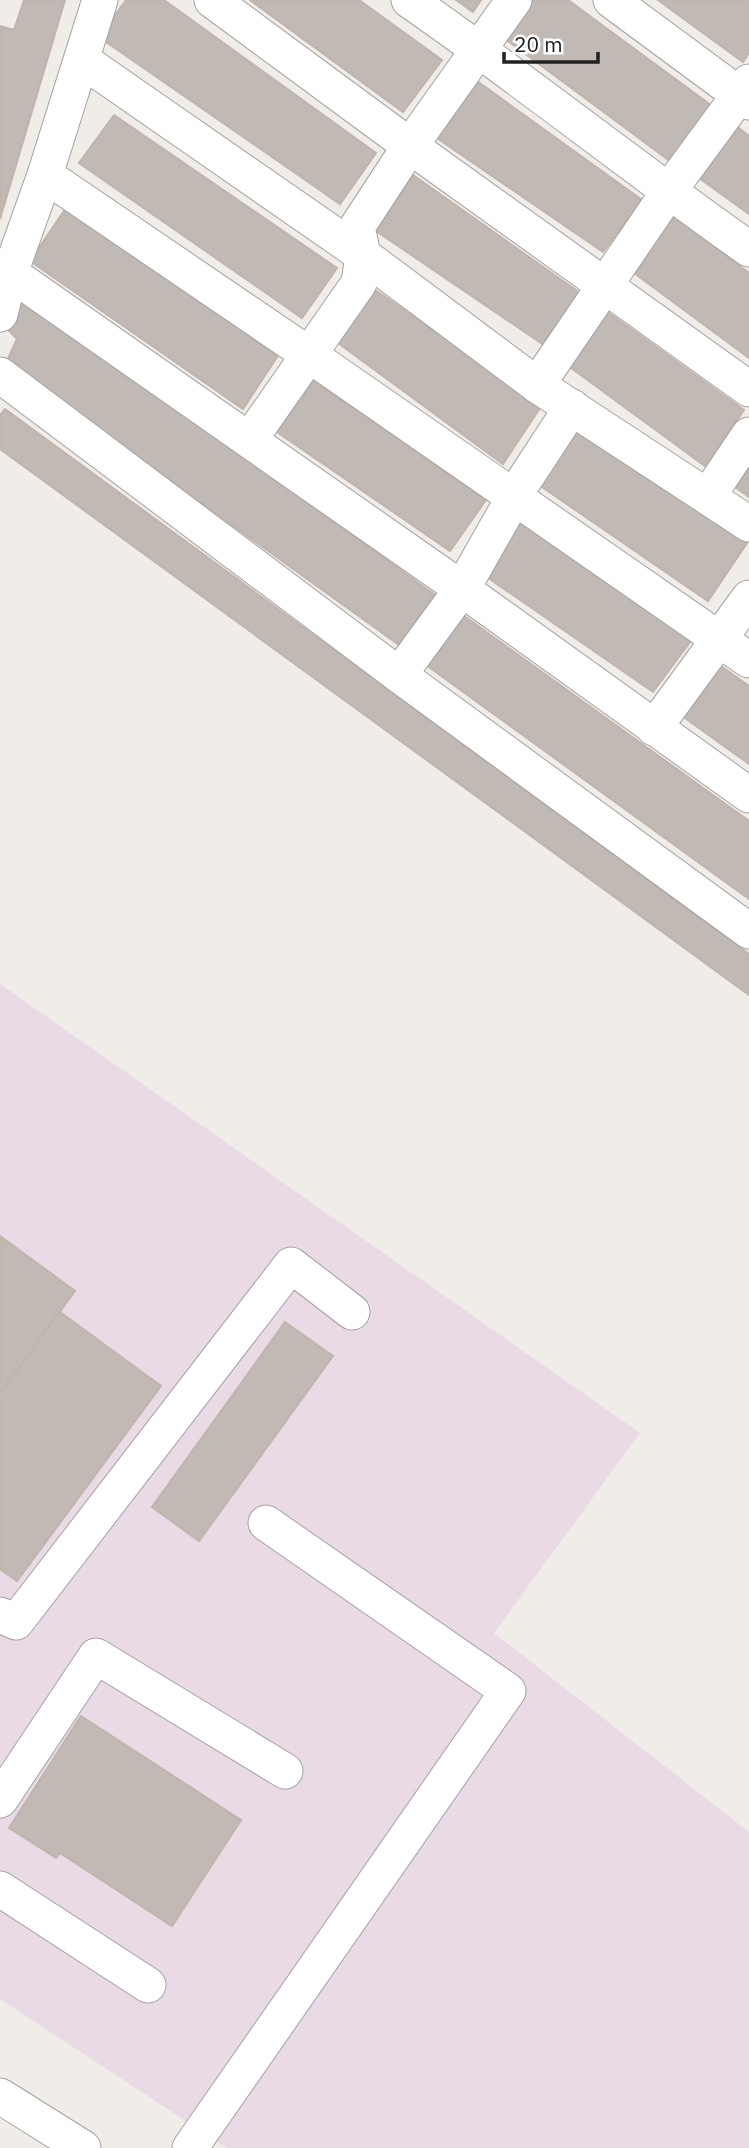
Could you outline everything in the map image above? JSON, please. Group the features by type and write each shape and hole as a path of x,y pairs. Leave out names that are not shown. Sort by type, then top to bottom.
{"street":[{"path":"0,314 10,273 46,176 100,0"},
{"path":"212,0 749,389"},
{"path":"409,0 480,49 749,249"},
{"path":"250,439 359,284 363,255 357,227 410,146 514,0"},
{"path":"537,385 669,192 746,93 611,0"},
{"path":"82,60 363,255 537,385 749,524"},
{"path":"46,176 749,660"},
{"path":"10,273 250,439 749,795"},
{"path":"0,375 400,675 749,931"},
{"path":"400,675 462,589 515,497 572,407"},
{"path":"708,496 749,435"},
{"path":"654,728 749,598"},
{"path":"0,1615 16,1622 291,1265 352,1312"},
{"path":"190,2148 508,1691 266,1523"},
{"path":"0,1800 96,1656 285,1771"},
{"path":"0,1889 148,1985"},
{"path":"0,2096 83,2148"}],"shaded area":[{"path":"0,984 640,1433 494,1633 749,1832 749,2148 227,2148 0,1999"}],"building":[{"path":"24,0 65,0 0,219 0,26 14,30"},
{"path":"126,0 164,0 376,153 340,204 99,37"},
{"path":"250,0 359,0 442,60 403,112"},
{"path":"456,0 481,0 473,12"},
{"path":"530,0 568,0 712,106 670,161 504,38"},
{"path":"658,0 749,0 749,53 743,62"},
{"path":"470,76 642,200 603,252 431,134"},
{"path":"114,115 337,268 302,318 79,163"},
{"path":"734,124 749,136 749,214 699,178"},
{"path":"413,175 580,293 544,345 376,231"},
{"path":"66,208 279,354 243,409 30,261"},
{"path":"671,213 749,273 749,358 630,270"},
{"path":"371,287 542,405 503,464 334,340"},
{"path":"26,299 439,598 402,647 6,363 17,339 6,328"},
{"path":"599,306 744,410 705,466 563,362"},
{"path":"314,381 486,500 450,551 277,432"},
{"path":"5,409 749,954 749,995 0,449 0,415"},
{"path":"574,430 747,543 708,601 539,485"},
{"path":"749,466 749,497 735,487"},
{"path":"522,521 693,638 653,692 484,575"},
{"path":"456,610 749,821 749,899 422,662"},
{"path":"721,666 749,686 749,764 685,718"},
{"path":"0,1236 75,1291 0,1393"},
{"path":"60,1312 161,1386 17,1581 0,1569 0,1393"},
{"path":"285,1322 333,1356 199,1541 152,1507"},
{"path":"81,1716 241,1820 172,1926 60,1853 56,1858 9,1828"}]}
